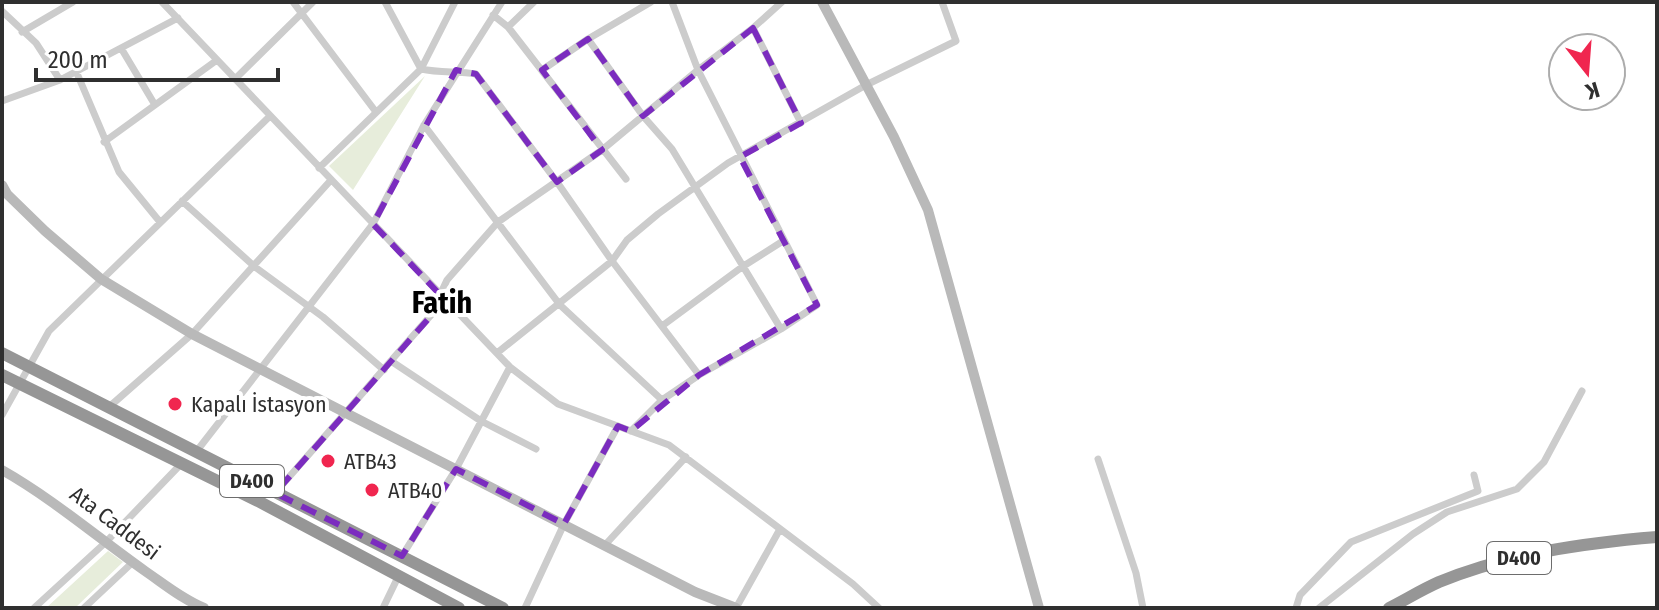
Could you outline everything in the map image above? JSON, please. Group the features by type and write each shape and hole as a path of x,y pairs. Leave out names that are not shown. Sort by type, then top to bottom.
{"highway":[{"name":"D400","path":"2,353 503,608"},
{"name":"D400","path":"2,375 258,501 459,608"},
{"name":"D400","path":"1389,608 1437,583 1491,564 1554,551 1657,537"}],"street":[{"path":"22,32 73,2"},
{"path":"162,2 510,367 558,404 669,445 853,584 879,608"},
{"path":"293,2 376,112"},
{"path":"235,79 313,2"},
{"path":"385,2 421,69"},
{"path":"319,168 421,69 455,2"},
{"path":"196,452 373,224 424,125 456,70 502,2"},
{"path":"508,27 534,2"},
{"path":"542,70 651,2"},
{"path":"631,431 662,400 817,305 698,70 672,2"},
{"path":"275,493 439,306 447,280 498,222 602,150 782,2"},
{"path":"822,2 908,165 937,238 1039,608"},
{"path":"497,353 560,305 612,261 627,240 695,186 866,85 956,41 942,2"},
{"path":"2,11 36,43 60,80"},
{"path":"493,15 508,27 626,179"},
{"path":"2,101 60,80 178,18"},
{"path":"753,28 801,123"},
{"path":"588,39 643,116 672,149 781,329"},
{"path":"121,48 155,105"},
{"path":"104,142 217,60"},
{"path":"421,69 476,74 699,375"},
{"path":"76,71 119,172 160,222"},
{"path":"2,415 49,331 269,117"},
{"path":"424,125 560,305 662,400"},
{"path":"109,408 192,334 331,180"},
{"path":"2,185 7,194 45,231 101,279 192,334 695,592 736,608 780,529"},
{"path":"182,201 255,267 309,307 384,370"},
{"path":"662,326 783,241"},
{"path":"391,361 481,421 536,449"},
{"path":"402,556 456,469 510,367"},
{"path":"1319,608 1413,534 1447,512 1517,489 1544,462 1582,391"},
{"path":"525,608 564,524 618,426"},
{"path":"605,545 686,457"},
{"path":"1098,459 1136,573 1143,608"},
{"path":"34,608 106,542 181,464"},
{"name":"Ata Caddesi","path":"2,470 39,491 185,605 204,608"},
{"path":"1296,608 1300,595 1351,542 1478,491 1474,475"},
{"path":"84,608 133,562"},
{"path":"383,608 398,577"}],"highlighted area":[{"path":"753,28 801,123 740,157 817,305 699,375 631,431 618,426 564,524 456,469 402,556 275,493 445,300 373,224 456,70 476,74 557,182 602,150 542,70 588,39 643,116"}],"green space":[{"path":"425,76 353,190 329,166"},
{"path":"108,551 123,562 75,608 46,608"}],"place":[{"name":"Kapalı İstasyon","path":"175,404"},
{"name":"ATB43","path":"328,461"},
{"name":"ATB40","path":"372,490"}],"district":[{"name":"Fatih","path":"442,303"}]}
